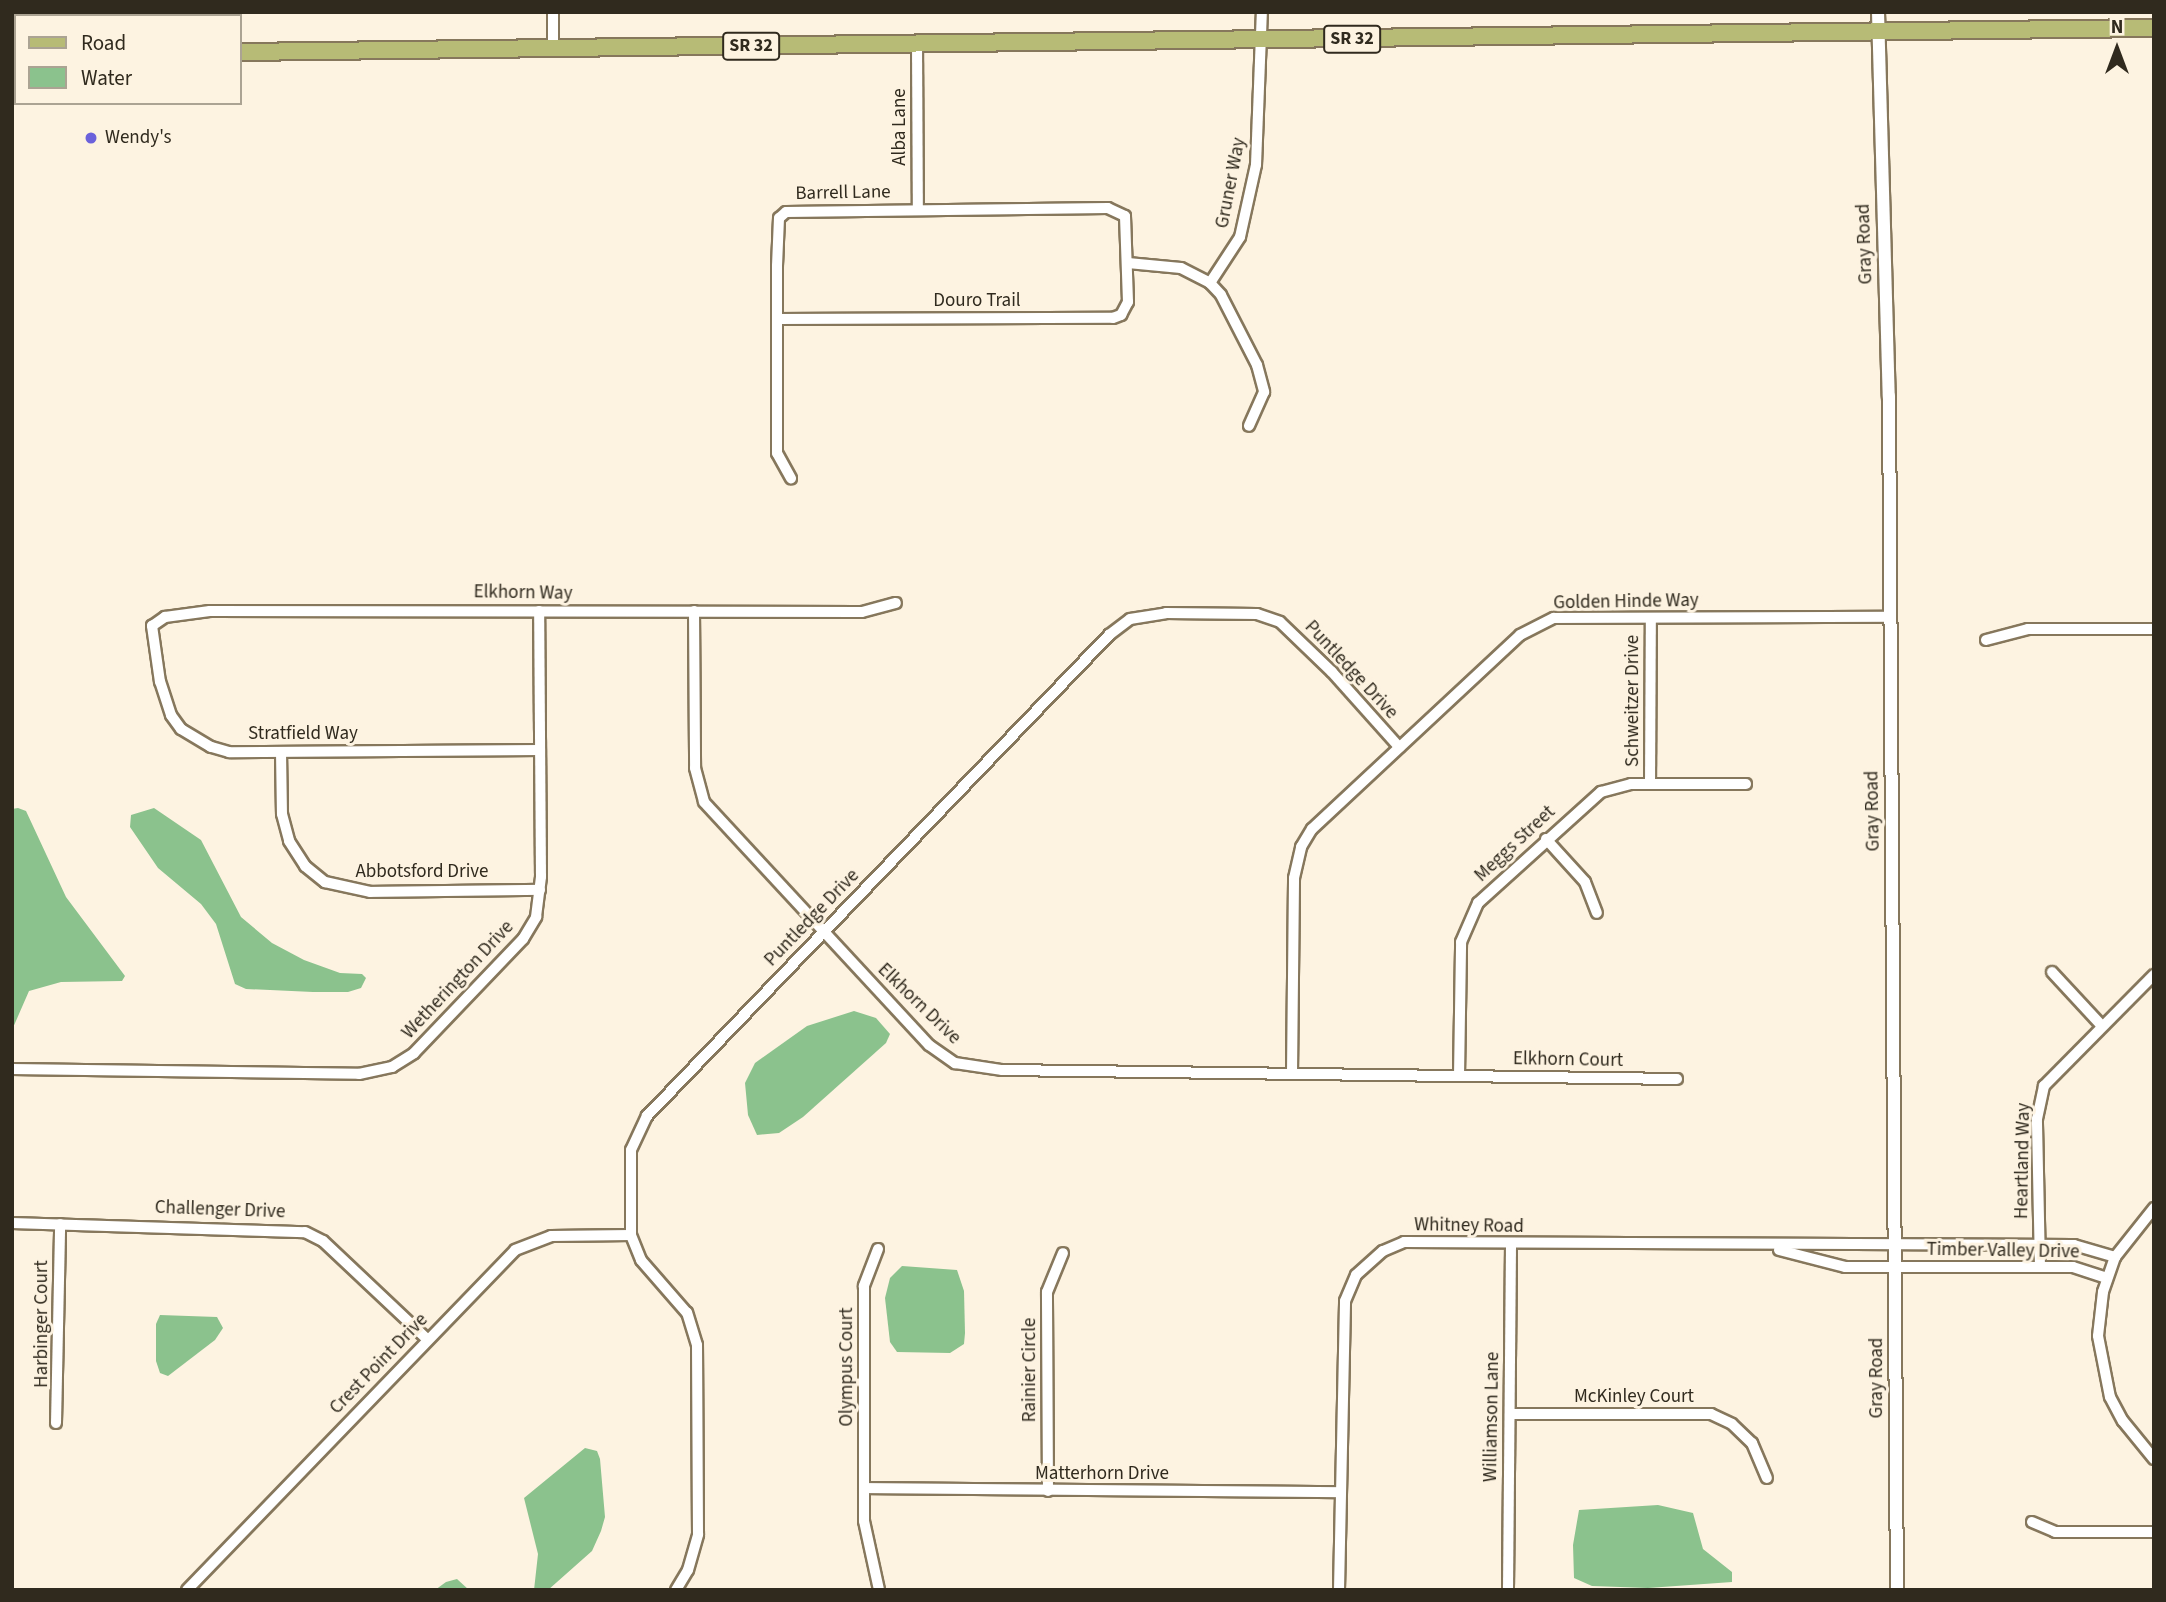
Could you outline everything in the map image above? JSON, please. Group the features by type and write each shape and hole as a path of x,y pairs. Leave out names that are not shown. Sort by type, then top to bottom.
{"main road":[{"name":"SR 32","path":"242,52 2154,28"}],"street":[{"path":"553,12 553,48"},
{"name":"Gruner Way","path":"1210,283 1240,237 1256,165 1262,12"},
{"name":"Gray Road","path":"1878,12 1891,617 1897,1247 1897,1590"},
{"name":"Alba Lane","path":"918,44 918,210"},
{"name":"Barrell Lane","path":"791,478 777,453 779,218 786,212 1115,208 1126,222 1128,263"},
{"path":"1128,263 1181,268 1210,283 1230,311 1257,365 1264,391 1249,426"},
{"name":"Douro Trail","path":"777,319 1113,318 1121,315 1128,302 1128,263"},
{"name":"Elkhorn Way","path":"152,626 165,617 210,611 862,612 896,603"},
{"name":"Wetherington Drive","path":"12,1069 347,1075 383,1070 414,1053 523,939 536,916 540,890 539,611"},
{"name":"Elkhorn Drive","path":"694,611 699,789 711,812 929,1045 967,1067 1459,1076"},
{"name":"Puntledge Drive","path":"676,1590 688,1570 698,1534 696,1337 687,1313 641,1260 631,1235 631,1150 639,1128 1109,635 1130,619 1166,613 1257,614 1280,622 1332,672 1399,747"},
{"name":"Golden Hinde Way","path":"1292,1073 1296,861 1312,829 1537,623 1554,618 1891,617"},
{"name":"Schweitzer Drive","path":"1650,784 1651,618"},
{"name":"Stratfield Way","path":"152,626 164,698 181,729 229,752 540,750"},
{"path":"1986,640 2028,629 2154,629"},
{"name":"Abbotsford Drive","path":"281,752 286,833 299,858 325,882 370,892 540,890"},
{"name":"Meggs Street","path":"1459,1076 1460,952 1466,923 1478,903 1601,792 1650,784 1746,784"},
{"path":"1546,839 1585,882 1597,913"},
{"path":"2052,972 2101,1025"},
{"name":"Heartland Way","path":"2040,1267 2040,1098 2058,1068 2154,975"},
{"name":"Elkhorn Court","path":"1459,1076 1677,1079"},
{"path":"2154,1208 2115,1257 2107,1278 2098,1322 2102,1373 2123,1422 2154,1459"},
{"name":"Challenger Drive","path":"12,1223 305,1232 323,1241 427,1339"},
{"name":"Harbinger Court","path":"57,1423 60,1224"},
{"name":"Crest Point Drive","path":"187,1590 427,1339 525,1243 551,1236 631,1235"},
{"name":"Whitney Road","path":"1339,1590 1345,1301 1356,1275 1370,1257 1404,1242 1897,1247"},
{"name":"Williamson Lane","path":"1508,1590 1511,1245"},
{"name":"Whitney Road","path":"1770,1247 1818,1264 1896,1268"},
{"name":"Timber Valley Drive","path":"1897,1247 2087,1247 2115,1257"},
{"name":"Olympus Court","path":"878,1249 864,1286 864,1521 879,1590"},
{"name":"Rainier Circle","path":"1048,1491 1048,1292 1063,1253"},
{"name":"Timber Valley Drive","path":"1896,1268 2087,1269 2107,1278"},
{"name":"McKinley Court","path":"1510,1414 1711,1414 1732,1424 1752,1443 1767,1478"},
{"path":"2145,1449 2154,1440"},
{"name":"Matterhorn Drive","path":"864,1488 1341,1492"},
{"path":"2032,1522 2068,1534 2154,1532"}],"shaded area":[{"path":"12,12 166,14 14,14 12,32"}],"water":[{"path":"154,808 201,840 241,917 272,943 304,960 340,973 362,974 366,978 361,988 348,992 313,992 246,989 235,984 216,924 201,904 158,868 130,827 131,815"},
{"path":"12,809 26,811 66,897 125,976 122,981 61,982 29,991 12,1030"},
{"path":"854,1011 876,1018 890,1034 886,1043 803,1117 779,1133 757,1135 748,1115 745,1083 755,1063 807,1026"},
{"path":"902,1266 957,1270 964,1291 964,1344 950,1353 897,1352 890,1342 885,1298 890,1278"},
{"path":"160,1315 217,1317 223,1328 215,1340 168,1376 160,1373 156,1361 156,1324"},
{"path":"585,1448 597,1451 600,1459 605,1517 601,1531 592,1551 548,1590 534,1590 538,1554 524,1498"},
{"path":"1658,1505 1693,1513 1703,1549 1732,1572 1732,1582 1648,1588 1592,1586 1574,1578 1573,1545 1579,1510"},
{"path":"457,1579 469,1590 435,1590 446,1582"}],"place":[{"name":"Wendy's","path":"91,138"}]}
